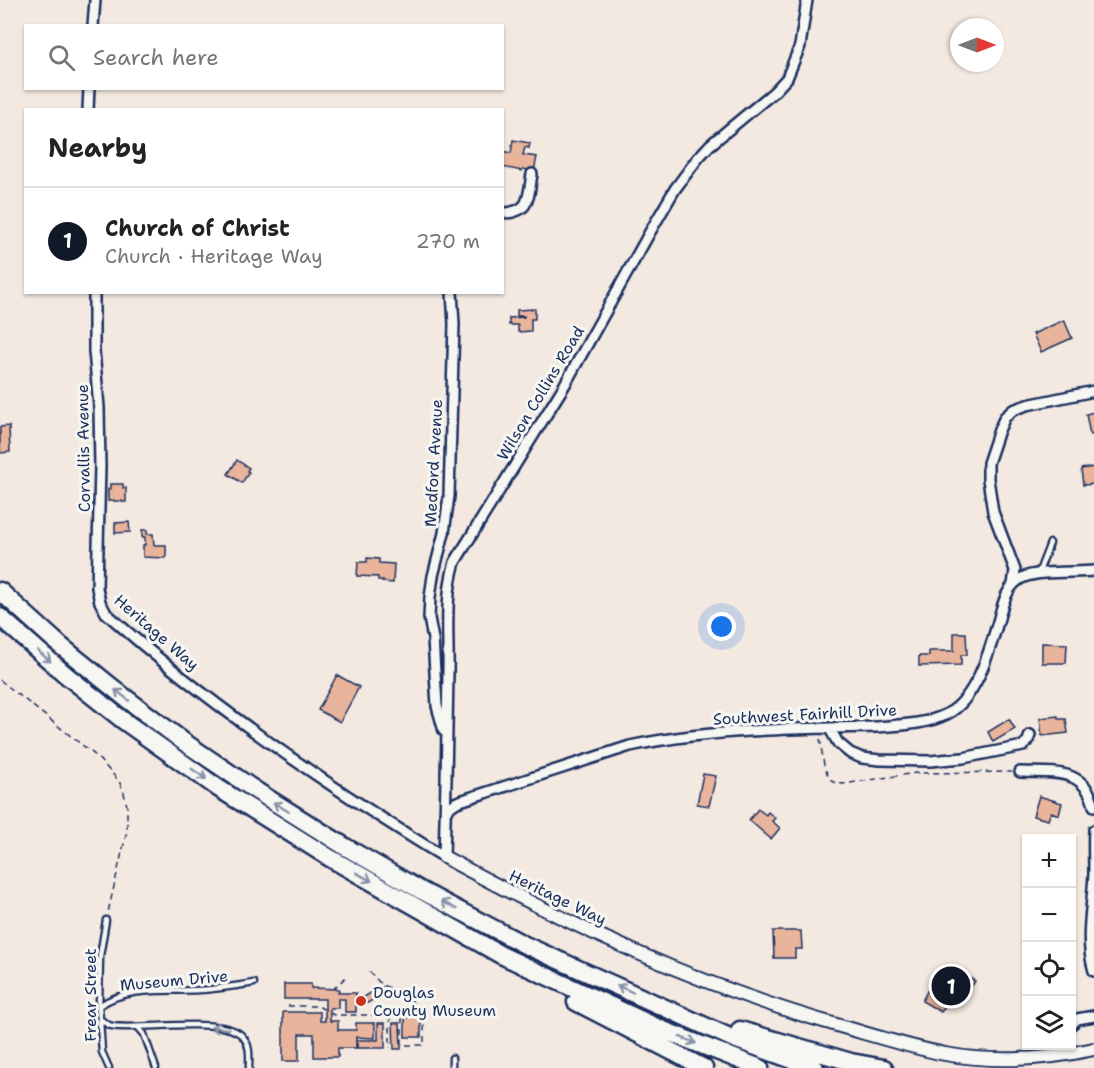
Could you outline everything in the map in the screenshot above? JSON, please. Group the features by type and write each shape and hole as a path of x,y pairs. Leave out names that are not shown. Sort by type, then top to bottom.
{"highway":[{"path":"0,591 61,646 184,742 344,846 525,945 734,1039 815,1068"},
{"path":"0,617 66,675 124,721 218,788 330,858 501,955 579,1003 704,1068"},
{"path":"501,955 663,1030 760,1068"},
{"path":"662,1006 850,1062 884,1068"}],"street":[{"path":"93,24 95,0"},
{"name":"Wilson Collins Road","path":"444,857 448,598 450,577 455,562 564,387 675,189 710,145 774,92 787,78 800,46 807,0"},
{"path":"88,108 89,90"},
{"path":"504,213 520,210 525,206 532,174"},
{"name":"Corvallis Avenue","path":"94,294 94,351 99,406 100,457 97,588 99,602"},
{"name":"Medford Avenue","path":"447,739 437,705 433,639 429,618 431,587 443,539 449,496 454,324 452,294"},
{"path":"1012,585 1015,570 993,512 988,478 988,463 999,430 1005,417 1012,410 1094,391"},
{"path":"1012,585 1021,578 1038,574 1094,571"},
{"name":"Southwest Fairhill Drive","path":"445,813 457,802 630,746 649,742 770,730 892,726 920,722 950,713 958,706 974,683 986,659 1003,603 1012,585"},
{"name":"Heritage Way","path":"99,602 106,613 134,638 215,703 310,772 444,857 598,935 673,969 777,1008 878,1038 966,1057 1007,1059 1051,1057 1071,1050"},
{"path":"830,729 838,743 850,753 862,758 902,760 963,758 1023,746 1030,735"},
{"path":"1020,772 1049,771 1066,774 1087,788 1094,806"},
{"path":"1094,830 1094,874 1089,942 1094,971"},
{"path":"1076,1021 1094,1016"},
{"name":"Heritage Way","path":"1076,1050 1094,1050"}],"lane":[{"path":"1038,574 1050,543"},
{"name":"Frear Street","path":"106,920 99,956 99,1006 102,1052 109,1068"},
{"name":"Museum Drive","path":"99,1006 118,996 134,992 220,988 254,983"},
{"path":"100,1019 109,1026 201,1025 228,1028 243,1036 246,1041 249,1047 249,1068"},
{"path":"138,1027 144,1034 156,1068"},
{"path":"452,1058 452,1068"}],"path":[{"path":"0,680 96,756 119,781 127,806 127,831 106,920"},
{"path":"369,970 384,986 407,993 413,1004 413,1015"},
{"path":"333,988 346,977"},
{"path":"374,995 384,986"},
{"path":"288,1006 318,1006 325,1010"},
{"path":"330,1013 334,1015 402,1015 413,1015 424,1015 424,1045 402,1045 402,1015"},
{"path":"390,1015 390,1048"}],"building":[{"path":"513,140 530,143 529,148 525,147 523,155 537,157 534,171 504,167 504,151 511,153"},
{"path":"535,309 535,319 531,319 531,331 518,332 518,325 509,325 509,318 524,317 517,316 517,310"},
{"path":"1064,320 1072,338 1041,352 1033,334"},
{"path":"1094,412 1094,434 1090,435 1086,414"},
{"path":"9,426 10,452 0,453 0,427"},
{"path":"237,460 249,468 242,483 228,474"},
{"path":"1094,467 1094,484 1083,485 1081,469"},
{"path":"110,484 123,484 123,488 126,488 126,502 108,501"},
{"path":"129,522 130,532 115,533 115,523"},
{"path":"142,530 147,530 147,534 153,534 154,545 166,545 166,558 143,557 145,537 142,537"},
{"path":"367,558 379,559 379,563 394,564 393,583 382,582 383,580 378,580 378,577 357,576 358,562 367,562"},
{"path":"954,633 966,633 967,655 961,655 961,665 919,666 919,656 929,656 929,651 954,651"},
{"path":"1042,643 1067,644 1066,663 1042,663"},
{"path":"337,675 359,687 340,722 318,710"},
{"path":"1058,716 1058,719 1066,719 1068,733 1042,736 1040,718"},
{"path":"1009,719 1015,729 993,742 988,732"},
{"path":"703,774 716,776 709,806 697,804"},
{"path":"1039,796 1062,803 1059,815 1051,812 1048,820 1033,816"},
{"path":"758,809 766,815 768,812 775,818 772,821 780,828 771,839 749,820"},
{"path":"773,931 801,931 802,949 795,949 795,958 774,958"},
{"path":"953,968 975,981 967,994 960,991 955,999 952,997 941,1012 922,1001 938,971"},
{"path":"284,984 311,984 311,988 339,989 338,993 356,993 356,1012 345,1012 345,999 338,999 338,1008 330,1008 330,1021 338,1021 338,1030 356,1030 356,1023 375,1023 375,1038 356,1037 356,1048 338,1048 338,1057 314,1057 314,1034 299,1034 299,1061 283,1061 283,1012 320,1012 320,1021 325,1021 325,999 284,999"},
{"path":"372,992 376,998 364,1005 361,999"},
{"path":"405,1017 421,1017 421,1037 405,1037"},
{"path":"378,1023 385,1023 385,1048 357,1048 357,1040 378,1040"},
{"path":"393,1023 400,1023 401,1049 394,1049"}],"place":[{"name":"Church of Christ","path":"951,986"},
{"name":"Douglas County Museum","path":"361,1001"}]}
